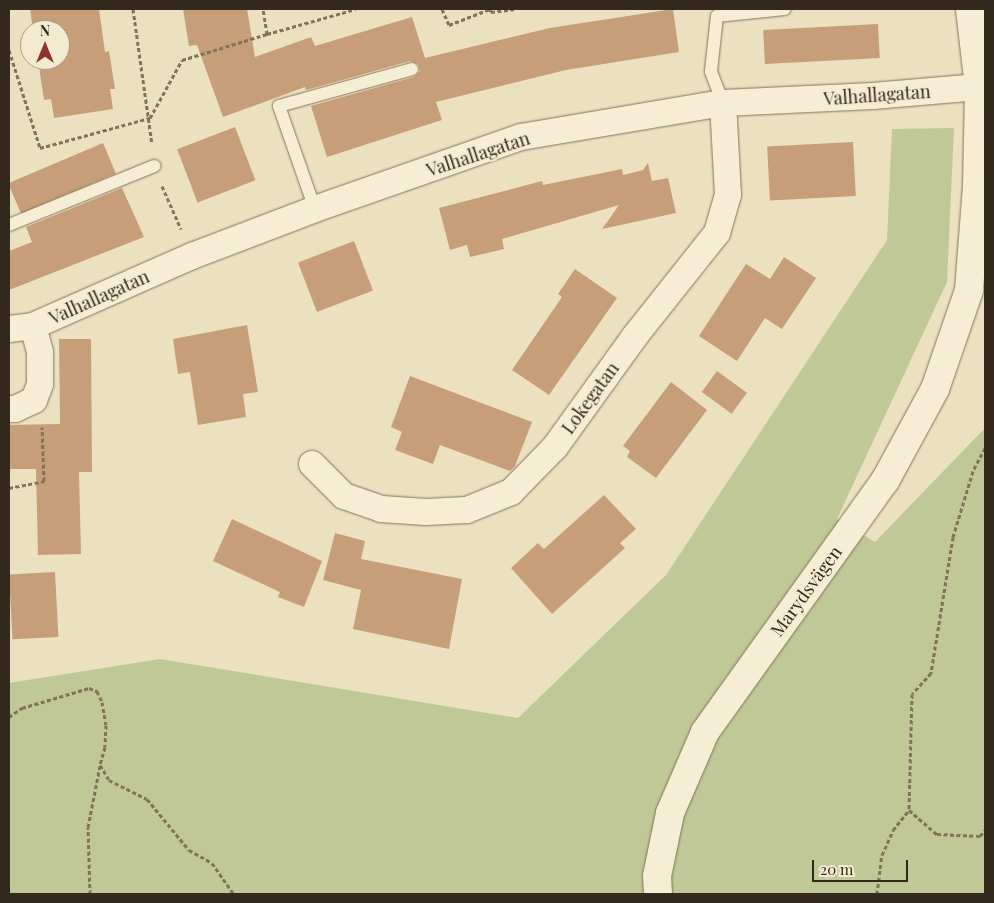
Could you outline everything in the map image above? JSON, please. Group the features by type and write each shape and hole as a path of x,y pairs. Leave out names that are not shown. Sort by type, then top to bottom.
{"street":[{"name":"Marydsvägen","path":"658,894 657,876 670,813 705,732 885,481 935,389 977,293 977,186 981,115 970,9"},
{"name":"Valhallagatan","path":"34,400 40,384 40,352 21,328 192,256 315,209 521,137 723,103 873,96 979,87"},
{"name":"Lokegatan","path":"312,464 344,496 381,509 426,512 468,510 511,492 554,447 635,336 718,233 728,195 723,103"},
{"path":"9,409 15,409 34,400"}],"lane":[{"path":"723,103 711,71 718,16 785,9"},
{"path":"315,209 279,106 412,69"},
{"path":"9,225 154,166"}],"path":[{"path":"133,9 150,118"},
{"path":"263,9 267,34"},
{"path":"9,50 40,148 150,118 182,60 356,9"},
{"path":"442,9 449,25 490,9 491,12 516,9"},
{"path":"9,488 44,481 44,433 34,400"},
{"path":"877,894 882,855 893,830 908,810 912,694 931,673 953,537 973,471 985,448"},
{"path":"9,717 22,708 89,688 96,691 102,702 106,726 105,747 88,827 90,894"},
{"path":"100,765 109,780 147,799 189,850 212,863 234,894"},
{"path":"908,810 937,834 980,836 985,830"}],"green space":[{"path":"954,128 947,282 837,519 875,542 985,428 985,894 9,894 9,683 160,659 518,718 666,575 887,240 892,129"}],"building":[{"path":"30,9 99,9 105,52 109,51 115,89 110,89 113,109 54,118 51,99 44,100 40,70 70,70 70,20 32,20"},
{"path":"183,9 247,9 255,57 311,37 315,46 412,17 425,58 550,28 673,9 679,52 566,70 436,102 442,120 327,157 311,106 414,77 420,71 418,64 410,61 306,90 305,87 223,117 197,45 189,46"},
{"path":"878,24 880,58 765,64 763,30"},
{"path":"235,127 255,180 198,202 177,149"},
{"path":"853,142 856,196 770,200 767,147"},
{"path":"103,143 116,173 21,214 9,183"},
{"path":"648,163 652,181 668,178 676,213 602,229 619,205 502,239 504,249 470,257 467,245 450,250 439,208 542,181 543,185 622,169 623,175 643,170"},
{"path":"122,188 144,237 9,290 9,251 32,242 26,227"},
{"path":"354,241 373,290 317,312 298,263"},
{"path":"784,257 816,278 782,329 765,318 737,361 699,336 746,264 770,279"},
{"path":"575,269 617,298 549,395 512,370 562,297 558,294"},
{"path":"247,325 258,392 243,394 246,417 198,425 190,372 178,374 173,339"},
{"path":"59,339 91,339 92,472 79,472 81,554 38,555 36,469 9,469 9,425 60,424"},
{"path":"717,371 747,393 732,414 702,392"},
{"path":"410,376 532,422 515,466 510,471 440,445 433,464 395,450 402,432 391,427"},
{"path":"671,382 707,410 656,478 627,457 630,451 623,446"},
{"path":"604,495 636,529 620,543 625,548 552,614 511,568 538,543 544,549"},
{"path":"232,519 322,561 304,607 278,597 280,592 213,561"},
{"path":"335,533 365,541 361,559 462,579 449,649 353,629 361,590 323,580"},
{"path":"55,572 58,637 12,639 9,574"}]}
